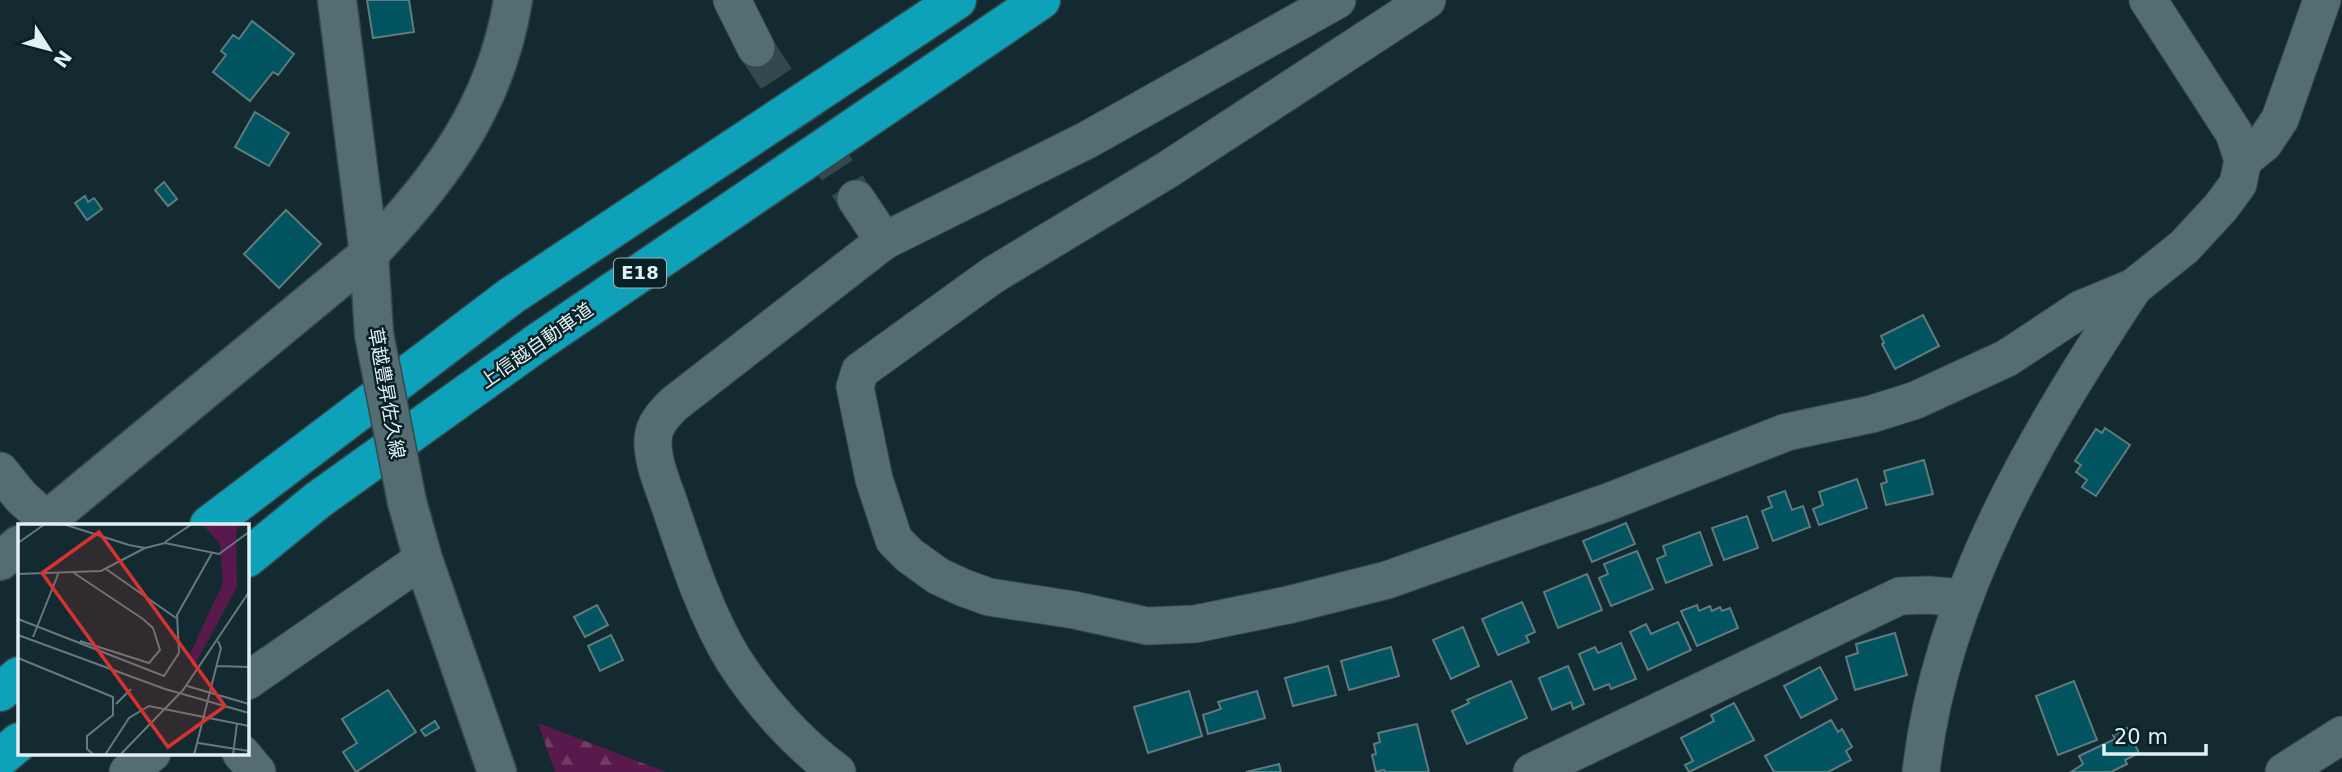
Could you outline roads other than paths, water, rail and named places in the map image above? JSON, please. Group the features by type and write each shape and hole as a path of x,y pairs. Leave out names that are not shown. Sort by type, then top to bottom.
{"highway":[{"name":"E18","path":"210,524 511,296 957,0"},
{"name":"上信越自動車道","path":"248,557 318,500 537,343 1041,0"},
{"path":"0,692 18,677"},
{"path":"0,758 18,743"}],"main road":[{"name":"草越豊昇佐久線","path":"337,0 369,254 374,334 407,502 497,772"},
{"path":"47,523 369,254 410,212 439,176 464,136 498,60 513,0"},
{"path":"0,561 18,546"}],"street":[{"path":"732,0 756,48"},
{"path":"837,772 803,742 765,702 732,657 696,581 655,463 653,438 658,420 674,404 884,241 1087,140 1337,0"},
{"path":"1427,0 1167,170 993,275 860,372 855,387 874,480 894,540 909,555 938,576 989,597 1074,610 1147,626 1195,625 1288,605 1401,575 1611,501 1787,432 1872,414 1916,400 2007,358 2081,309 2134,287 2184,247 2238,184 2243,160 2234,134 2148,0"},
{"path":"2243,160 2264,143 2280,120 2322,0"},
{"path":"856,199 884,241"},
{"path":"1921,772 1924,746 1941,672 1964,598 1986,541 2071,383 2134,287"},
{"path":"0,471 47,523"},
{"path":"248,680 424,559"},
{"path":"1532,772 1900,596 1964,598"},
{"path":"2284,772 2342,735"},
{"path":"128,772 151,754"},
{"path":"242,754 257,772"}],"tunnel":[{"path":"756,48 856,199"}]}
